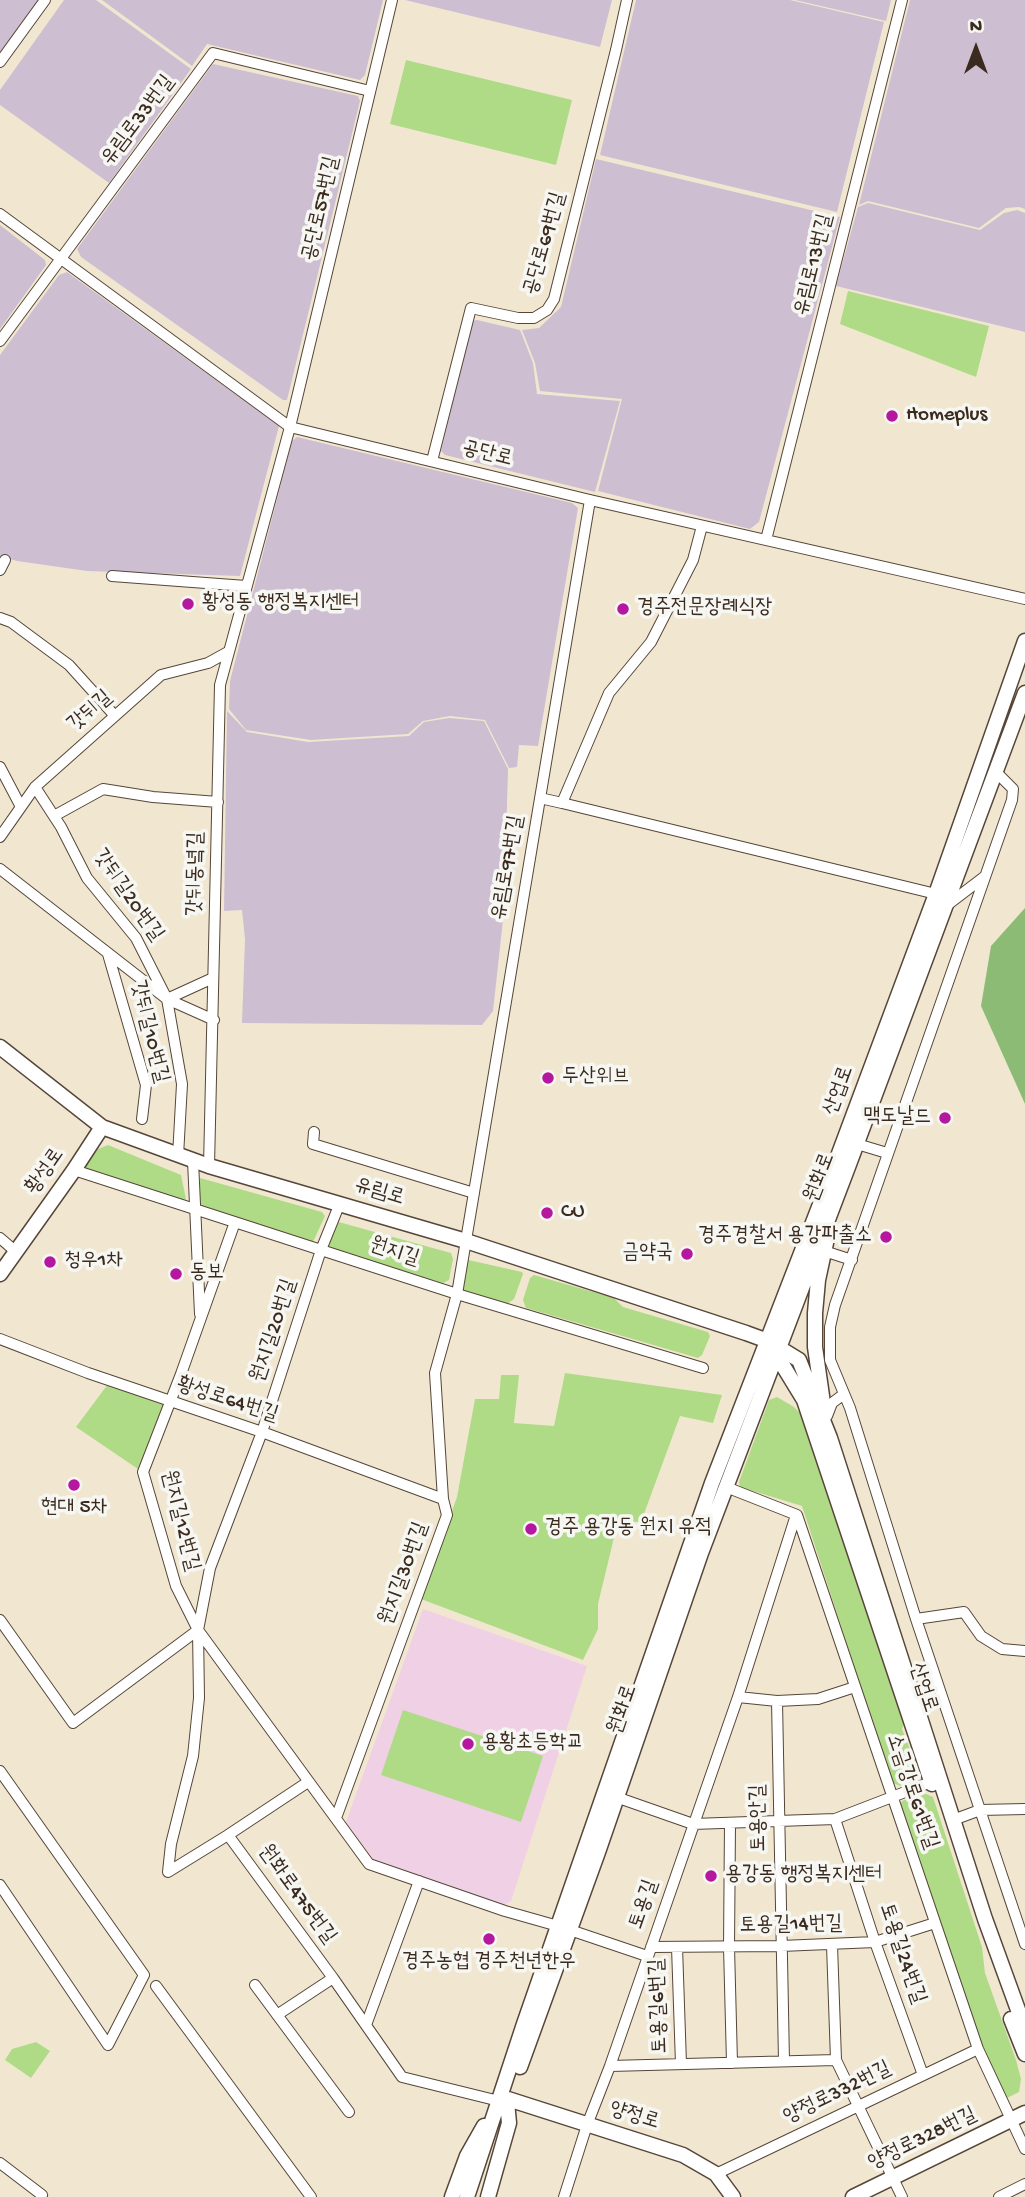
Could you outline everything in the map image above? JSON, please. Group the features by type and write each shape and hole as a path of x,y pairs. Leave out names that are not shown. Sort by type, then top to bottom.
{"street":[{"path":"0,62 45,0"},
{"name":"공단로57번길","path":"290,428 391,0"},
{"name":"공단로69번길","path":"432,461 471,308 518,318 534,318 547,310 554,299 617,50 627,0"},
{"name":"유림로13번길","path":"766,540 902,0"},
{"name":"유림로33번길","path":"0,341 213,53 370,91"},
{"name":"공단로","path":"0,214 290,428 590,500 1025,599"},
{"name":"갓뒤동녘길","path":"209,1166 220,685 290,428"},
{"path":"540,798 590,500"},
{"path":"562,803 609,693 651,642 693,560 702,526"},
{"path":"112,576 246,586"},
{"path":"0,618 11,622 69,665 115,716"},
{"name":"산업로","path":"774,1348 940,900 1025,641"},
{"name":"갓뒤길","path":"1,832 35,787 161,675 208,663 228,652"},
{"name":"원화로","path":"475,2197 712,1483 774,1348 842,1182 940,900 996,772 1025,692"},
{"path":"0,767 21,807"},
{"path":"996,772 1013,789 1012,800 835,1305 830,1327 830,1360 844,1394 1025,1944"},
{"name":"갓뒤길20번길","path":"35,787 54,816 87,878 136,938 167,999 182,1084 178,1156"},
{"path":"54,816 103,789 153,797 218,802"},
{"name":"유림로97번길","path":"466,1241 540,798 746,847 940,900"},
{"path":"0,869 167,999 214,1020"},
{"path":"940,900 985,876"},
{"name":"갓뒤길10번길","path":"108,954 146,1085 142,1119"},
{"path":"167,999 213,978"},
{"name":"유림로","path":"0,1047 102,1127 193,1161 466,1241 774,1348"},
{"name":"황성로","path":"0,1274 102,1127"},
{"path":"314,1132 313,1144 474,1194"},
{"path":"857,1144 887,1153"},
{"path":"193,1161 200,1322"},
{"name":"원지길","path":"74,1170 457,1294 703,1368"},
{"path":"830,1438 818,1376 815,1313 818,1280 842,1182"},
{"name":"원지길20번길","path":"198,1630 210,1568 262,1432 321,1250 340,1203"},
{"name":"원지길12번길","path":"235,1222 171,1402 143,1472 176,1586 198,1630 369,1864 505,1911 564,1928"},
{"path":"0,1238 15,1251"},
{"name":"원지길30번길","path":"337,1818 447,1515 443,1499 436,1373 457,1294 466,1241"},
{"path":"824,1251 852,1260"},
{"name":"황성로64번길","path":"0,1339 443,1499"},
{"name":"산업로","path":"774,1348 799,1360 830,1438 985,1919 1025,2029"},
{"name":"산업로","path":"774,1348 804,1400 995,1975 1025,2054"},
{"name":"원화로","path":"564,1928 617,1797 774,1348"},
{"path":"818,1376 830,1390 844,1394"},
{"path":"827,1416 832,1403 844,1394"},
{"path":"726,1488 796,1515"},
{"name":"소금강로61번길","path":"796,1515 978,2049 1025,2149"},
{"name":"토용길","path":"564,2197 738,1697 796,1515"},
{"path":"916,1619 964,1612 981,1636 1002,1649 1025,1651"},
{"path":"0,1620 73,1723 198,1630"},
{"name":"원지길12번길","path":"198,1630 199,1698 193,1756 171,1844 168,1872 308,1782"},
{"path":"738,1697 777,1701 818,1699 855,1687"},
{"name":"토용안길","path":"777,1701 784,2061"},
{"path":"0,1885 108,2045 144,1975 1,1774"},
{"path":"617,1797 694,1824 835,1819 931,1782"},
{"path":"953,1820 980,1810 1025,1809"},
{"name":"토용길24번길","path":"835,1819 923,2075"},
{"name":"토용길14번길","path":"729,1947 730,1823"},
{"name":"원화로475번길","path":"228,1835 402,2077 505,2101"},
{"path":"366,2025 419,1881"},
{"name":"토용길14번길","path":"649,1952 677,1947 876,1942 935,1923"},
{"path":"564,1928 649,1952"},
{"path":"832,1945 836,2060 902,2197"},
{"name":"토용길6번길","path":"677,1947 681,2064"},
{"path":"729,1947 732,2063"},
{"path":"277,2015 333,1978"},
{"path":"255,1985 349,2112"},
{"path":"156,1986 310,2197"},
{"name":"양정로332번길","path":"716,2174 978,2049"},
{"name":"토용길6번길","path":"610,2066 836,2060"},
{"path":"452,2197 467,2156 505,2101"},
{"path":"488,2197 509,2123 505,2101"},
{"name":"원화로","path":"467,2197 505,2101"},
{"name":"양정로","path":"505,2101 683,2155 716,2174 733,2197"},
{"name":"양정로328번길","path":"853,2197 1025,2113"},
{"path":"0,2163 42,2196"},
{"path":"999,2197 1025,2184"}],"shaded area":[{"path":"0,0 38,0 0,52"},
{"path":"64,0 96,0 191,69 109,183 0,105 0,90"},
{"path":"102,0 383,0 365,75 360,80 207,44 192,66"},
{"path":"405,0 612,0 600,47"},
{"path":"636,0 790,0 884,22 837,212 600,155"},
{"path":"795,0 891,0 886,21"},
{"path":"910,0 1025,0 1025,209 1006,208 979,228 868,201 859,205"},
{"path":"213,64 358,96 360,101 287,400 283,400 81,257 77,249"},
{"path":"596,159 840,217 759,522 750,529 598,491 622,399 540,391 535,363 522,330 539,328 561,307"},
{"path":"868,203 980,230 1004,213 1017,210 1025,213 1025,332 836,286 858,207"},
{"path":"0,225 45,260 46,265 0,329"},
{"path":"67,272 279,426 240,576 87,571 0,556 0,355 59,275"},
{"path":"472,321 520,330 533,363 537,394 620,401 595,492 445,455 441,451"},
{"path":"297,437 572,503 578,508 538,746 519,745 517,767 509,768 485,720 450,716 423,721 408,734 311,740 246,730 229,709 230,681 292,441"},
{"path":"227,711 247,732 308,742 409,736 424,722 449,718 484,721 508,769 506,839 509,865 493,1011 482,1025 242,1023 245,939 242,910 224,911"},
{"name":"용황초등학교","path":"423,1609 587,1666 511,1901 502,1906 373,1859 346,1822"}],"green space":[{"path":"406,60 572,100 556,165 390,124"},
{"path":"848,291 989,326 976,377 840,324"},
{"path":"1025,908 1025,1104 981,1006 991,946"},
{"path":"108,1145 181,1175 186,1199 181,1202 85,1170 83,1167 98,1149"},
{"path":"200,1178 322,1212 325,1216 313,1242 197,1207"},
{"path":"335,1221 451,1253 453,1259 449,1280 443,1283 331,1249 326,1246"},
{"path":"464,1259 522,1272 514,1299 507,1304 464,1290 460,1285"},
{"path":"534,1275 614,1298 623,1307 708,1332 710,1336 698,1358 526,1308 523,1300 530,1278"},
{"path":"565,1373 722,1395 713,1423 680,1416 641,1522 618,1521 598,1604 598,1629 583,1660 421,1599 457,1497 475,1399 499,1399 501,1375 519,1375 514,1423 554,1426"},
{"path":"108,1384 165,1404 138,1469 76,1427"},
{"path":"777,1397 804,1417 906,1717 902,1729 920,1775 918,1779 901,1786 892,1783 802,1506 740,1487 739,1482 769,1400"},
{"path":"403,1710 543,1756 521,1822 381,1775"},
{"path":"924,1793 933,1797 982,1947 985,1973 1016,2060 1021,2079 1019,2092 1005,2099 980,2048 899,1808 902,1801"},
{"path":"36,2042 50,2051 31,2078 5,2060 12,2049"}],"place":[{"name":"Homeplus","path":"892,416"},
{"name":"황성동 행정복지센터","path":"188,604"},
{"name":"경주전문장례식장","path":"623,609"},
{"name":"두산위브","path":"548,1078"},
{"name":"맥도날드","path":"945,1118"},
{"name":"CU","path":"547,1213"},
{"name":"경주경찰서 용강파출소","path":"886,1237"},
{"name":"금약국","path":"687,1254"},
{"name":"청우1차","path":"50,1262"},
{"name":"동보","path":"176,1274"},
{"name":"현대 5차","path":"74,1485"},
{"name":"경주 용강동 원지 유적","path":"531,1529"},
{"name":"용황초등학교","path":"468,1744"},
{"name":"용강동 행정복지센터","path":"711,1876"},
{"name":"경주농협 경주천년한우","path":"489,1939"}]}
